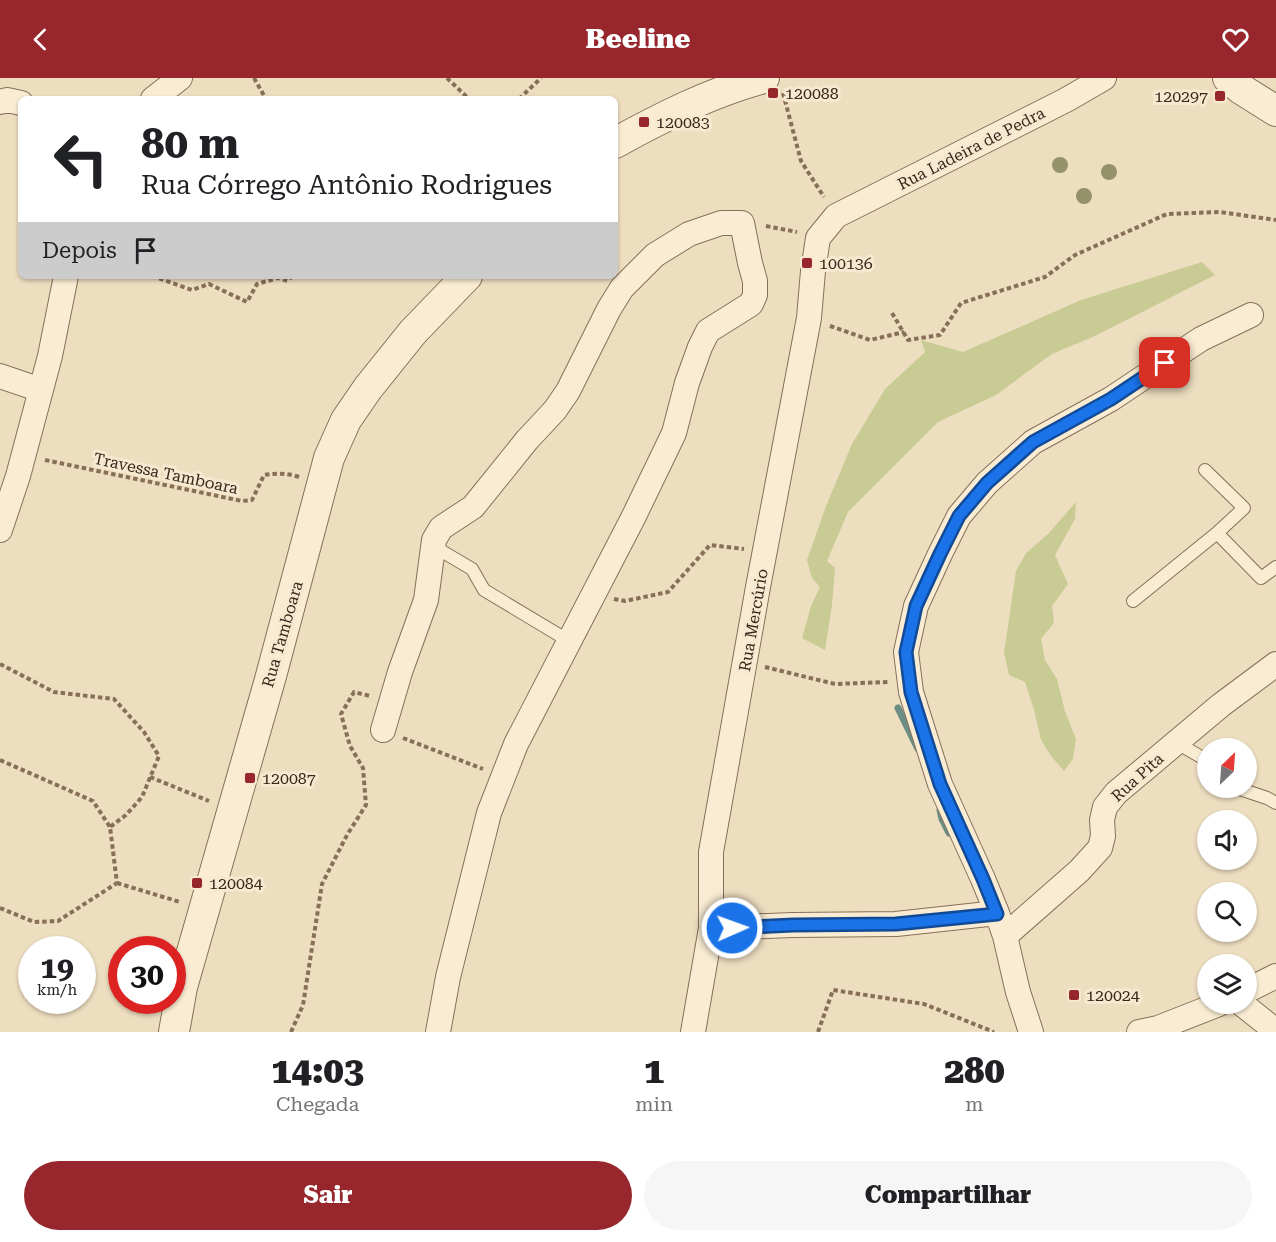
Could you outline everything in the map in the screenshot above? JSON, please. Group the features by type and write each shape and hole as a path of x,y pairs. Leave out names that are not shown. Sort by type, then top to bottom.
{"street":[{"path":"157,96 180,78"},
{"name":"Rua Ladeira de Pedra","path":"836,216 1055,106 1104,78"},
{"path":"1228,78 1276,111"},
{"path":"618,141 653,122 747,82 773,83"},
{"path":"0,102 7,100 18,102"},
{"path":"818,238 836,216"},
{"path":"383,730 400,672 426,600 434,540 441,528 473,507 555,410 568,391 622,288 655,255 689,234 721,223 742,223 755,281 755,295 751,304 708,331 690,374 674,433 633,518 516,744 487,821 448,977 438,1032"},
{"name":"Rua Mercúrio","path":"693,1032 711,928 711,852 809,318 818,238"},
{"path":"0,530 24,456 50,356 65,279"},
{"name":"Rua Tamboara","path":"174,1032 182,987 282,634 329,458 346,420 368,388 413,332 464,279"},
{"path":"1031,1032 1001,925 940,784 911,692 906,652 916,606 959,516 987,483 1033,442 1111,399 1201,339 1251,315"},
{"path":"0,376 41,390"},
{"name":"Rua Pita","path":"1001,925 1091,858 1100,848 1105,807 1116,793 1221,705 1276,664"},
{"path":"711,928 793,925 1001,925"},
{"path":"1257,985 1276,975"},
{"path":"1139,1032 1158,1028 1197,1013"},
{"path":"1255,1014 1276,1031"}],"lane":[{"path":"1133,601 1245,508 1205,470"},
{"path":"1217,533 1261,578 1276,567"},
{"path":"433,546 472,569 484,590 569,641"},
{"path":"1177,742 1197,754"},
{"path":"1257,795 1276,803"}],"path":[{"path":"254,78 264,96"},
{"path":"447,78 466,96"},
{"path":"522,96 541,78"},
{"path":"773,83 801,161 836,216"},
{"path":"892,313 908,339 940,335 961,303 1045,277 1075,255 1167,214 1220,212 1276,220"},
{"path":"742,223 784,229 818,238"},
{"path":"161,279 192,290 209,285 247,302 257,284 274,279"},
{"path":"809,318 870,340 904,332"},
{"name":"Travessa Tamboara","path":"24,456 242,501 252,500 264,476 275,473 292,474 322,485"},
{"path":"592,596 625,601 668,592 710,545 765,551"},
{"path":"745,663 835,684 909,681"},
{"path":"0,664 54,692 114,699 144,732 159,756 141,797 126,815 110,827"},
{"path":"291,1032 303,1005 321,884 366,805 363,768 350,746 341,714 354,692 391,702"},
{"path":"383,730 502,777"},
{"path":"0,760 93,801 110,827 117,883"},
{"path":"150,777 232,811"},
{"path":"0,908 34,922 58,921 117,883 204,909"},
{"path":"818,1032 833,990 924,1004 994,1032"}],"green space":[{"path":"1202,262 1215,275 1095,336 1052,354 996,395 938,422 848,512 827,561 835,568 825,650 802,638 811,606 820,587 812,578 807,560 826,506 852,444 885,389 925,352 921,340 963,352 1081,300"},
{"path":"1076,502 1075,519 1055,555 1068,584 1052,606 1054,623 1041,639 1045,660 1057,679 1065,711 1076,739 1073,759 1064,771 1041,740 1025,682 1009,675 1004,653 1016,571 1026,553 1048,534"}],"waterway":[{"path":"898,708 918,749"},
{"path":"940,810 949,833"}],"place":[{"name":"120088","path":"773,93"},
{"name":"120297","path":"1220,96"},
{"name":"120083","path":"644,122"},
{"name":"100136","path":"807,263"},
{"name":"120087","path":"250,778"},
{"name":"120084","path":"197,883"},
{"name":"120024","path":"1074,995"}],"route":[{"path":"732,928 896,924 997,914 940,784 911,692 906,652 916,606 959,516 987,483 1033,442 1111,399 1165,363"}]}
